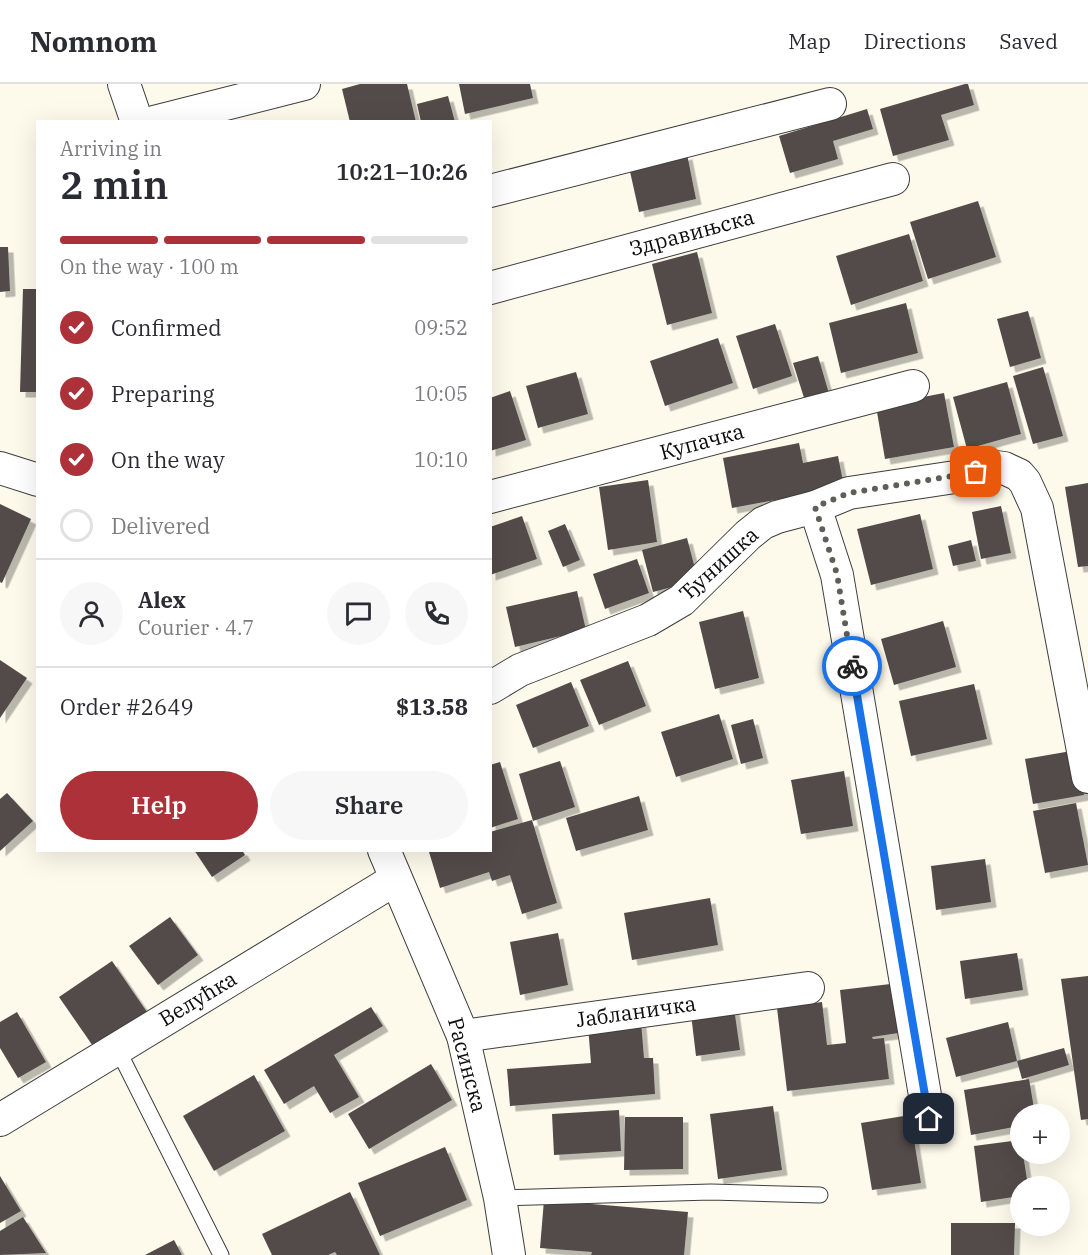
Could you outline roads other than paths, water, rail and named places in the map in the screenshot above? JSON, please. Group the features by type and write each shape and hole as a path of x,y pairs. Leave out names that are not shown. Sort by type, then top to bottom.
{"street":[{"path":"124,84 136,120"},
{"path":"162,120 304,84"},
{"path":"492,190 830,104"},
{"name":"Здравињска","path":"492,287 892,179"},
{"name":"Купачка","path":"492,496 913,386"},
{"name":"Ђунишка","path":"492,687 520,670 648,620 682,600 748,535 777,518 815,507 849,493 955,477 996,467 1012,470 1025,482 1037,508 1088,777"},
{"path":"0,468 36,479"},
{"path":"815,507 837,574 929,1119"},
{"name":"Расинска","path":"385,852 463,1036 500,1198 502,1251"},
{"name":"Велућка","path":"0,1120 396,879"},
{"name":"Јабланичка","path":"463,1036 808,988"}],"lane":[{"path":"117,1048 221,1255"},
{"path":"500,1198 711,1192 820,1195"}]}
